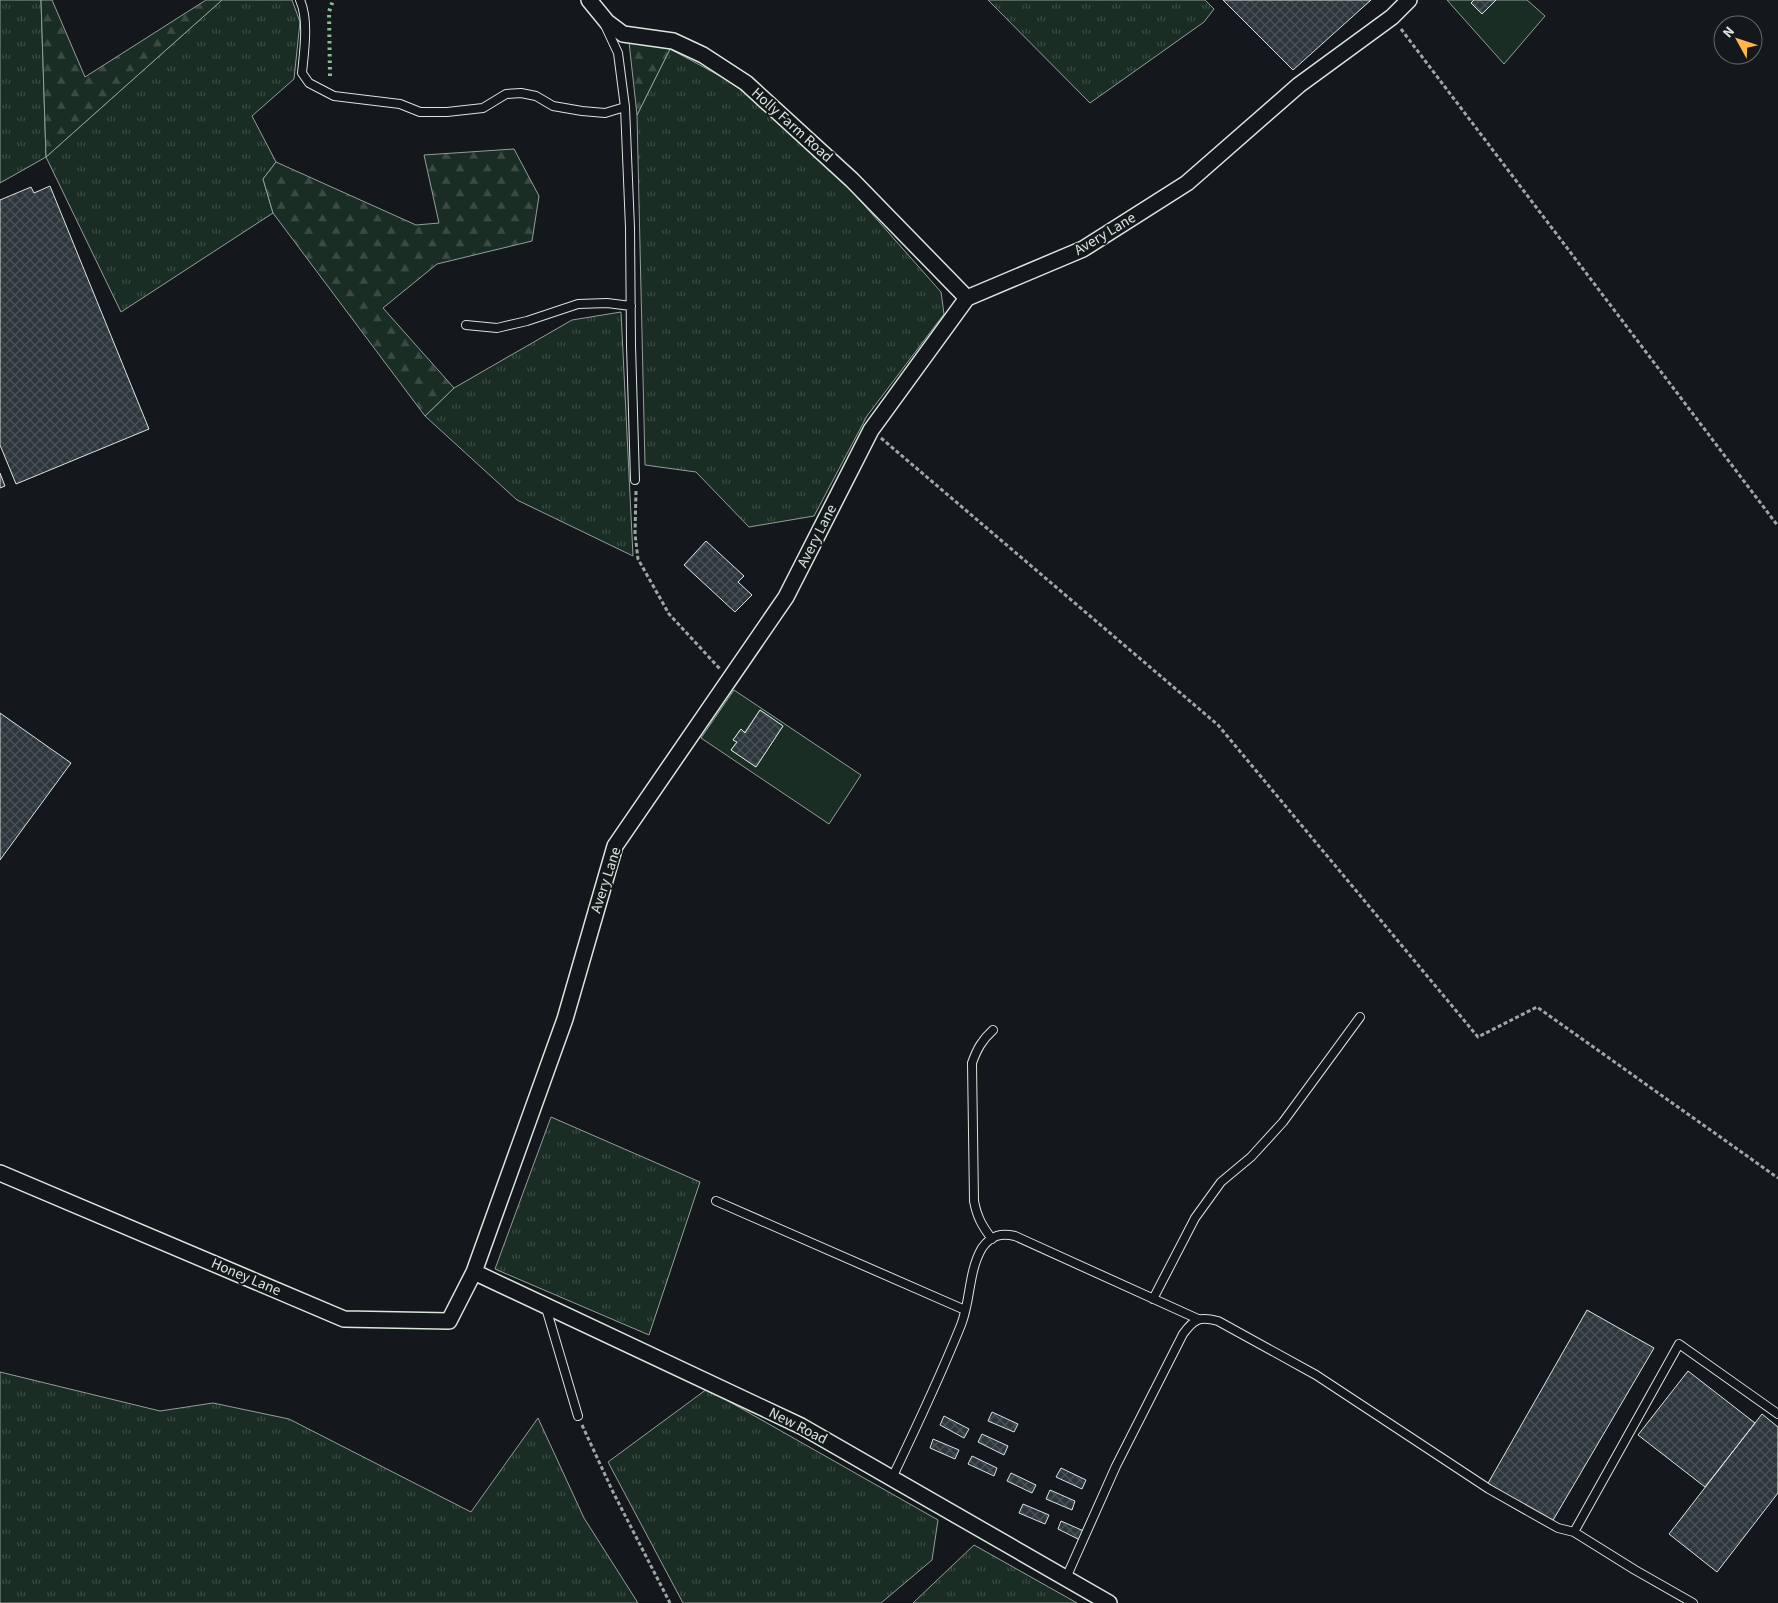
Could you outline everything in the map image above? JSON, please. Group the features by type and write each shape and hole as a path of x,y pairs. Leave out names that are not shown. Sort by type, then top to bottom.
{"street":[{"name":"Holly Farm Road","path":"589,0 607,22 623,34 673,41 703,55 746,83 852,180 967,298"},
{"name":"Avery Lane","path":"474,1272 565,1019 615,846 786,597 871,430 967,298 1083,249 1186,183 1299,85 1392,16 1409,0"},
{"name":"Honey Lane","path":"0,1173 344,1320 449,1321 474,1272"},
{"name":"New Road","path":"474,1272 801,1426 1109,1603"}],"lane":[{"path":"300,0 303,8 304,33 302,73 309,83 334,96 400,104 420,112 447,112 483,108 506,94 522,93 536,96 553,106 582,111 605,113 625,107"},
{"path":"600,13 618,53 625,107 630,236 635,480"},
{"path":"466,324 497,328 527,321 578,304 607,303 631,306"},
{"path":"1153,1299 1195,1218 1221,1182 1251,1157 1283,1122 1360,1017"},
{"path":"992,1239 982,1227 976,1215 974,1201 972,1063 980,1044 993,1030"},
{"path":"716,1200 965,1310"},
{"path":"892,1478 962,1323 973,1270 983,1247 1001,1234 1015,1236 1198,1319"},
{"path":"546,1306 578,1416"},
{"path":"1066,1578 1116,1466 1183,1334 1198,1319 1207,1318 1218,1321 1308,1371 1489,1489 1558,1528 1574,1532 1693,1603"},
{"path":"1574,1532 1679,1344 1778,1414"}],"path":[{"path":"1392,16 1778,526"},
{"path":"871,430 1218,725 1478,1036 1537,1006 1778,1178"},
{"path":"635,480 638,559 669,614 730,680"},
{"path":"578,1416 613,1492 670,1603"}],"green space":[{"path":"0,0 41,0 46,157 0,183"},
{"path":"41,0 52,0 85,77 206,0 222,0 46,157"},
{"path":"222,0 292,0 300,22 294,79 252,116 276,162 263,179 273,213 121,312 46,157"},
{"path":"988,0 1205,0 1214,9 1204,22 1090,103"},
{"path":"1447,0 1474,0 1471,3 1482,14 1496,0 1527,0 1545,16 1504,64"},
{"path":"629,42 670,49 637,115"},
{"path":"670,49 737,85 842,180 941,292 944,314 867,416 814,516 749,527 696,472 645,465 637,115"},
{"path":"514,149 539,196 532,241 437,264 383,308 454,388 425,416 273,213 263,179 276,162 416,225 439,223 424,155"},
{"path":"621,312 633,556 517,500 425,416 454,388 572,320"},
{"path":"734,690 861,775 829,824 701,738","holes":["760,710 783,726 756,767 731,750 737,742 733,740 740,730 745,732"]},
{"path":"551,1117 700,1182 649,1335 495,1269"},
{"path":"0,1372 160,1411 213,1403 289,1419 471,1512 538,1418 584,1518 638,1603 0,1603"},
{"path":"707,1389 938,1520 932,1560 881,1603 683,1603 608,1462"},
{"path":"974,1545 1077,1603 913,1603"}],"building":[{"path":"1223,0 1371,0 1293,70"},
{"path":"1474,0 1496,0 1482,14 1471,3"},
{"path":"50,186 149,429 16,484 0,445 0,200 31,187 34,193"},
{"path":"0,473 5,486 0,488"},
{"path":"706,541 744,576 738,582 752,595 735,612 684,565"},
{"path":"760,710 783,726 756,767 731,750 737,742 733,740 741,729 745,733"},
{"path":"0,713 71,763 0,860"},
{"path":"1587,1310 1654,1348 1552,1522 1487,1485"},
{"path":"1688,1371 1755,1423 1705,1487 1638,1435"},
{"path":"992,1412 1018,1424 1014,1432 988,1421"},
{"path":"1762,1414 1778,1427 1778,1493 1717,1572 1669,1534"},
{"path":"944,1416 969,1429 964,1438 940,1425"},
{"path":"982,1434 1008,1446 1004,1455 978,1442"},
{"path":"933,1439 959,1450 955,1459 930,1448"},
{"path":"972,1456 997,1468 994,1476 968,1464"},
{"path":"1061,1468 1086,1480 1082,1489 1056,1477"},
{"path":"1011,1473 1036,1485 1032,1493 1007,1481"},
{"path":"1050,1490 1075,1501 1072,1510 1046,1499"},
{"path":"1023,1504 1049,1515 1045,1524 1019,1513"},
{"path":"1061,1521 1086,1532 1082,1541 1058,1529"}],"hedge":[{"path":"330,76 329,12 333,0"}]}
